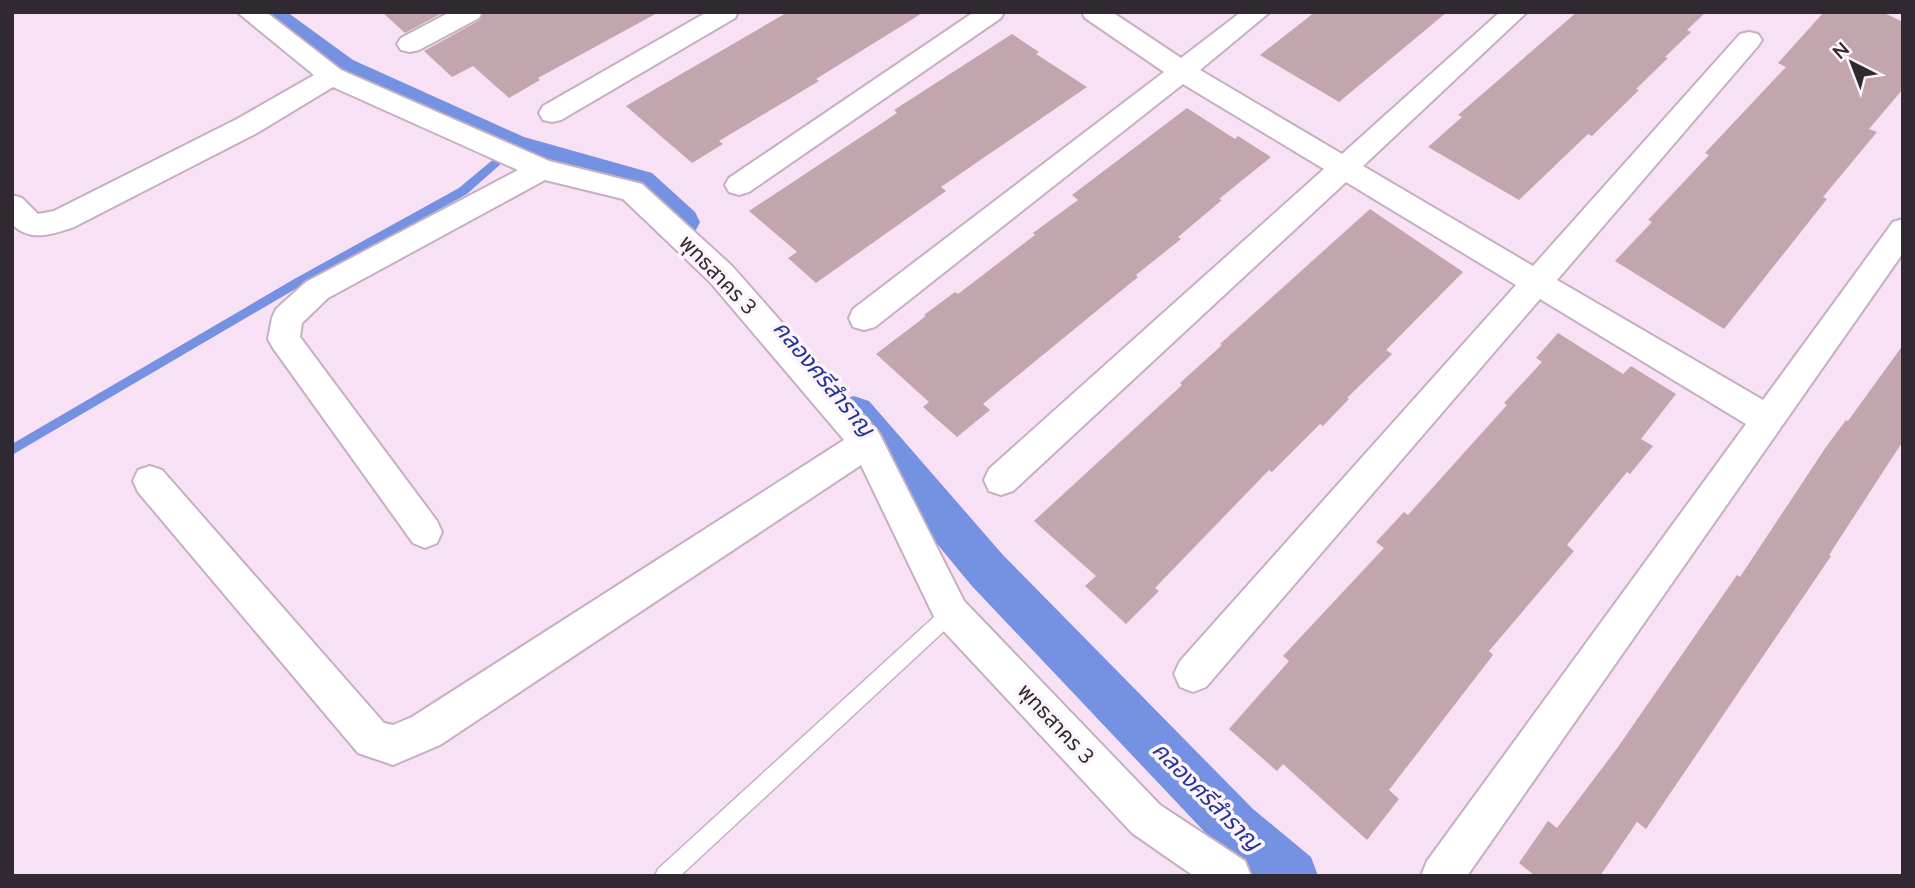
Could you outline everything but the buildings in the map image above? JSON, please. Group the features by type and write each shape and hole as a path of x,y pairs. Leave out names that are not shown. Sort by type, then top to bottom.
{"street":[{"name":"พุทธสาคร 3","path":"249,12 332,76 542,169 632,191 721,274 867,443 951,613 1146,819 1230,876"},
{"path":"410,44 470,12"},
{"path":"552,113 726,12"},
{"path":"739,185 992,12"},
{"path":"1094,12 1183,72 1768,420"},
{"path":"864,318 1258,12"},
{"path":"1001,480 1515,12"},
{"path":"1193,674 1749,40"},
{"path":"12,205 30,224 47,225 64,219 247,126 332,76"},
{"path":"425,532 284,339 286,318 317,290 542,169"},
{"path":"1442,876 1903,230"},
{"path":"150,481 372,739 393,745 425,731 867,443"}],"lane":[{"path":"665,876 951,613"}],"waterway":[{"name":"คลองศรีสำราญ","path":"266,12 341,68 513,146 639,182 682,222"},
{"path":"12,450 300,281 463,191 508,151"},
{"name":"คลองศรีสำราญ","path":"854,413 987,570 1235,827 1292,876"}]}
